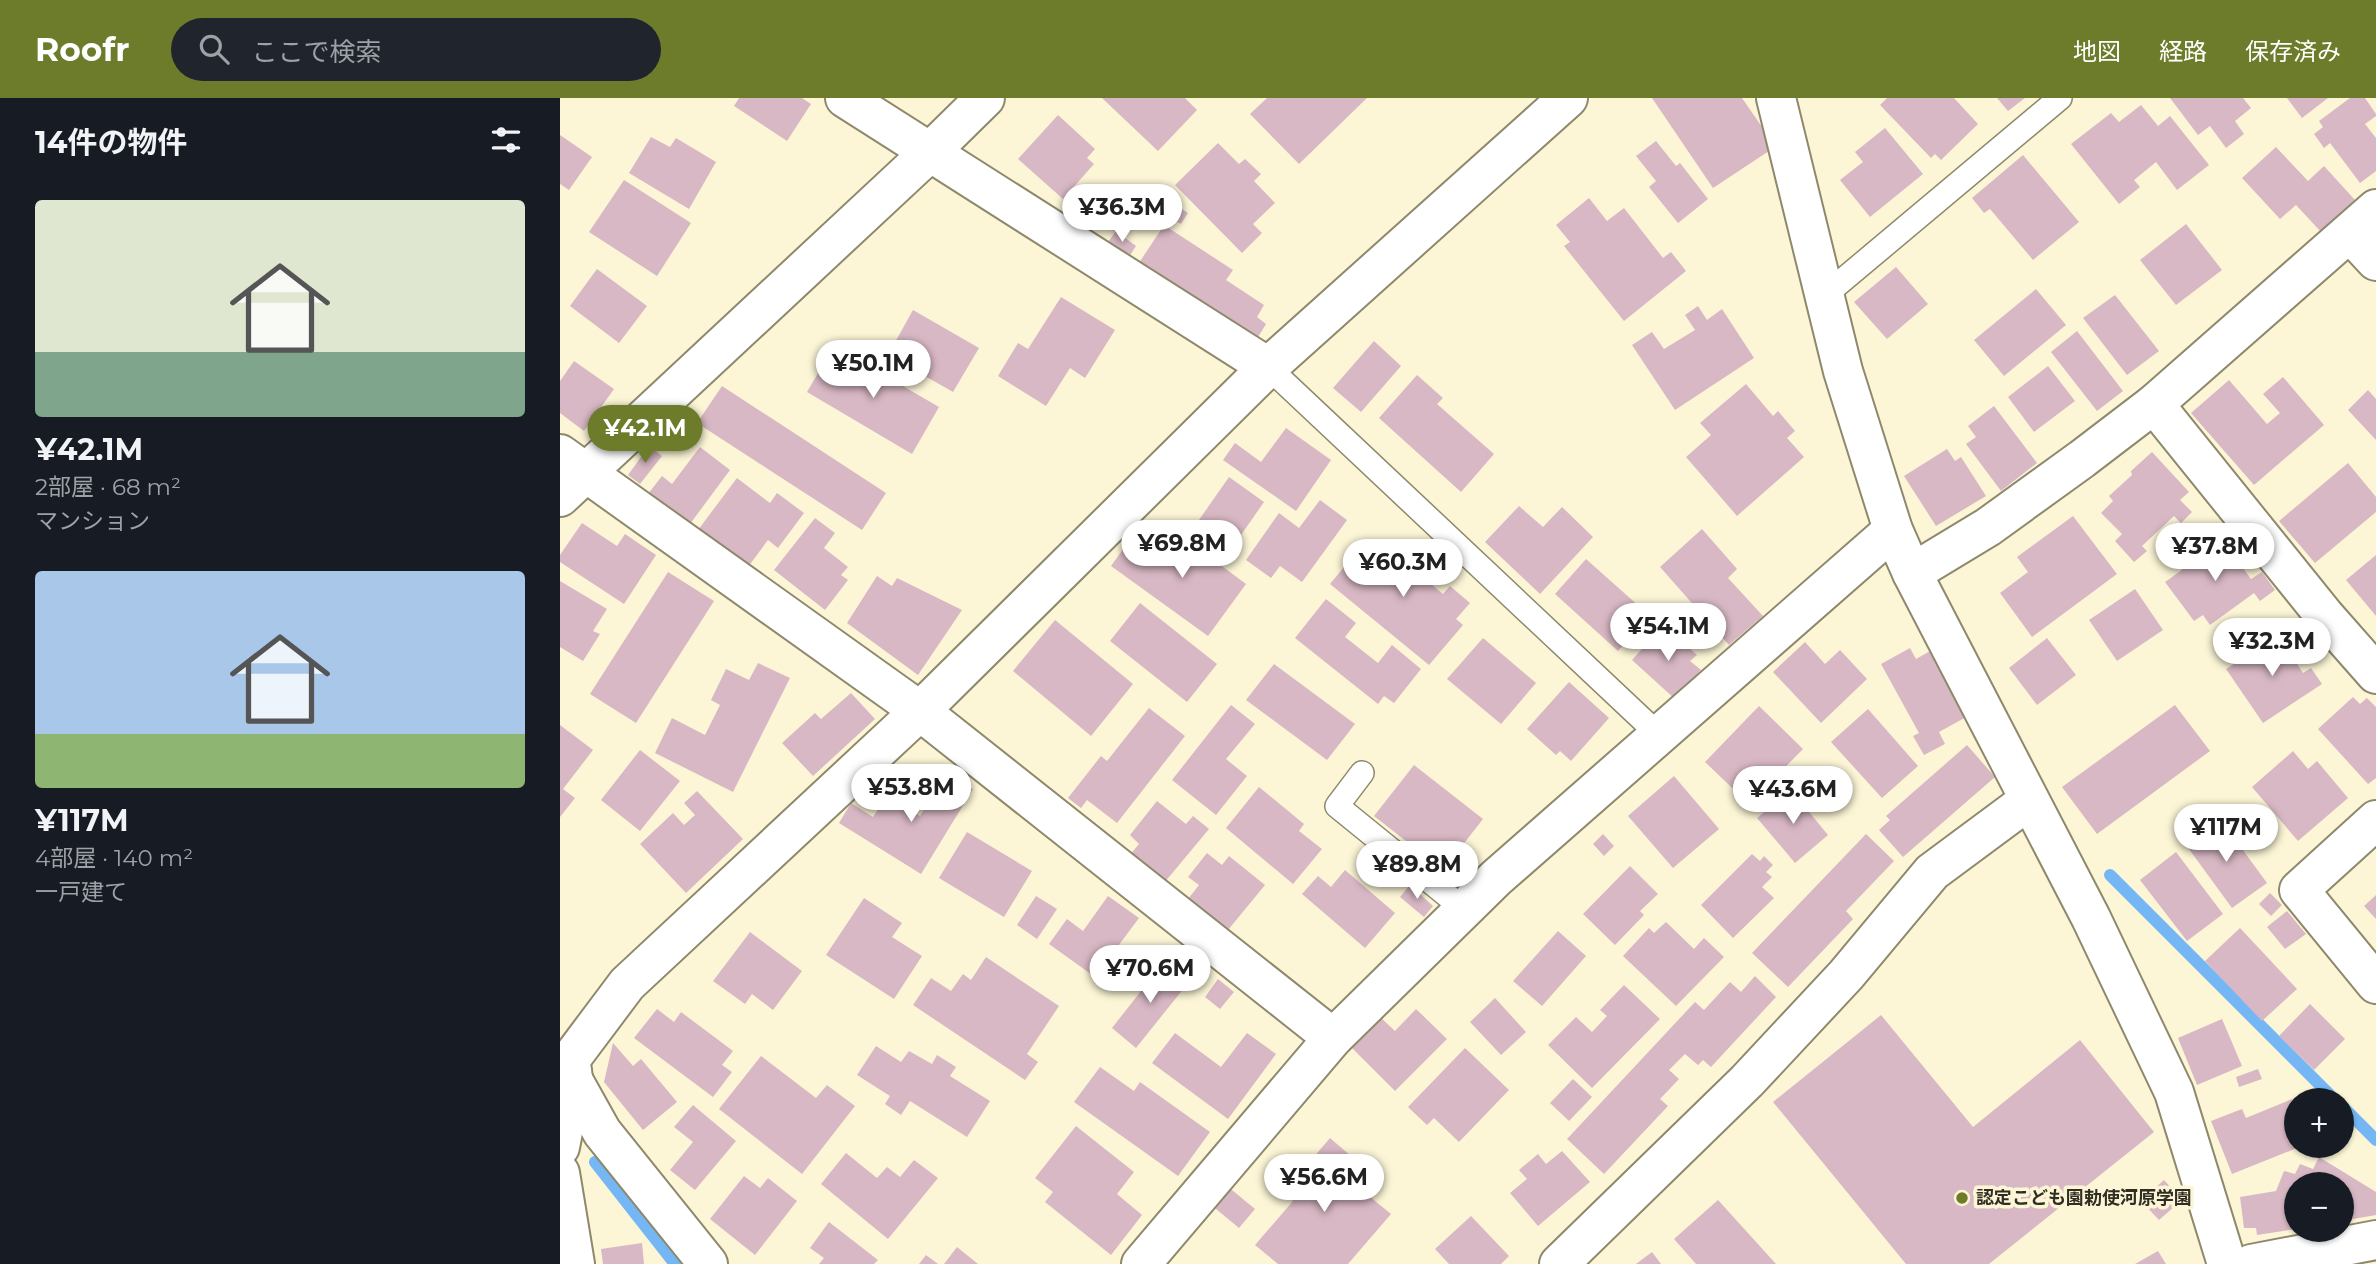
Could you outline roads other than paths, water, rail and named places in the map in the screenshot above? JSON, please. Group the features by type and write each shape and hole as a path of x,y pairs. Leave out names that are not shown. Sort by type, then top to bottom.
{"street":[{"path":"845,98 1268,367"},
{"path":"985,98 929,153 569,475 920,712 1333,1038"},
{"path":"560,1147 566,1065 627,984 920,712 1268,367 1569,98"},
{"path":"1776,98 1843,371 1893,530 1912,573 2091,918 2174,1092 2227,1264"},
{"path":"1912,573 1988,527 2154,404 2363,221 2376,261"},
{"path":"2154,404 2323,615 2376,674"},
{"path":"1141,1264 1333,1038 1462,911 1496,878 1893,530"},
{"path":"1559,1264 1747,1081 1846,975 1932,872 2029,800"},
{"path":"2376,820 2300,890 2376,984"},
{"path":"566,1065 602,1132 708,1264"},
{"path":"560,1173 575,1264"},
{"path":"2251,1264 2376,1240"}],"lane":[{"path":"1825,295 2060,98"},
{"path":"1268,367 1660,736"},
{"path":"1362,773 1337,806 1454,901 1462,911"}],"waterway":[{"path":"2110,875 2323,1088"},
{"path":"2354,1118 2376,1140"},
{"path":"595,1162 675,1264"}],"place":[{"name":"認定こども園勅使河原学園","path":"1962,1198"}]}
